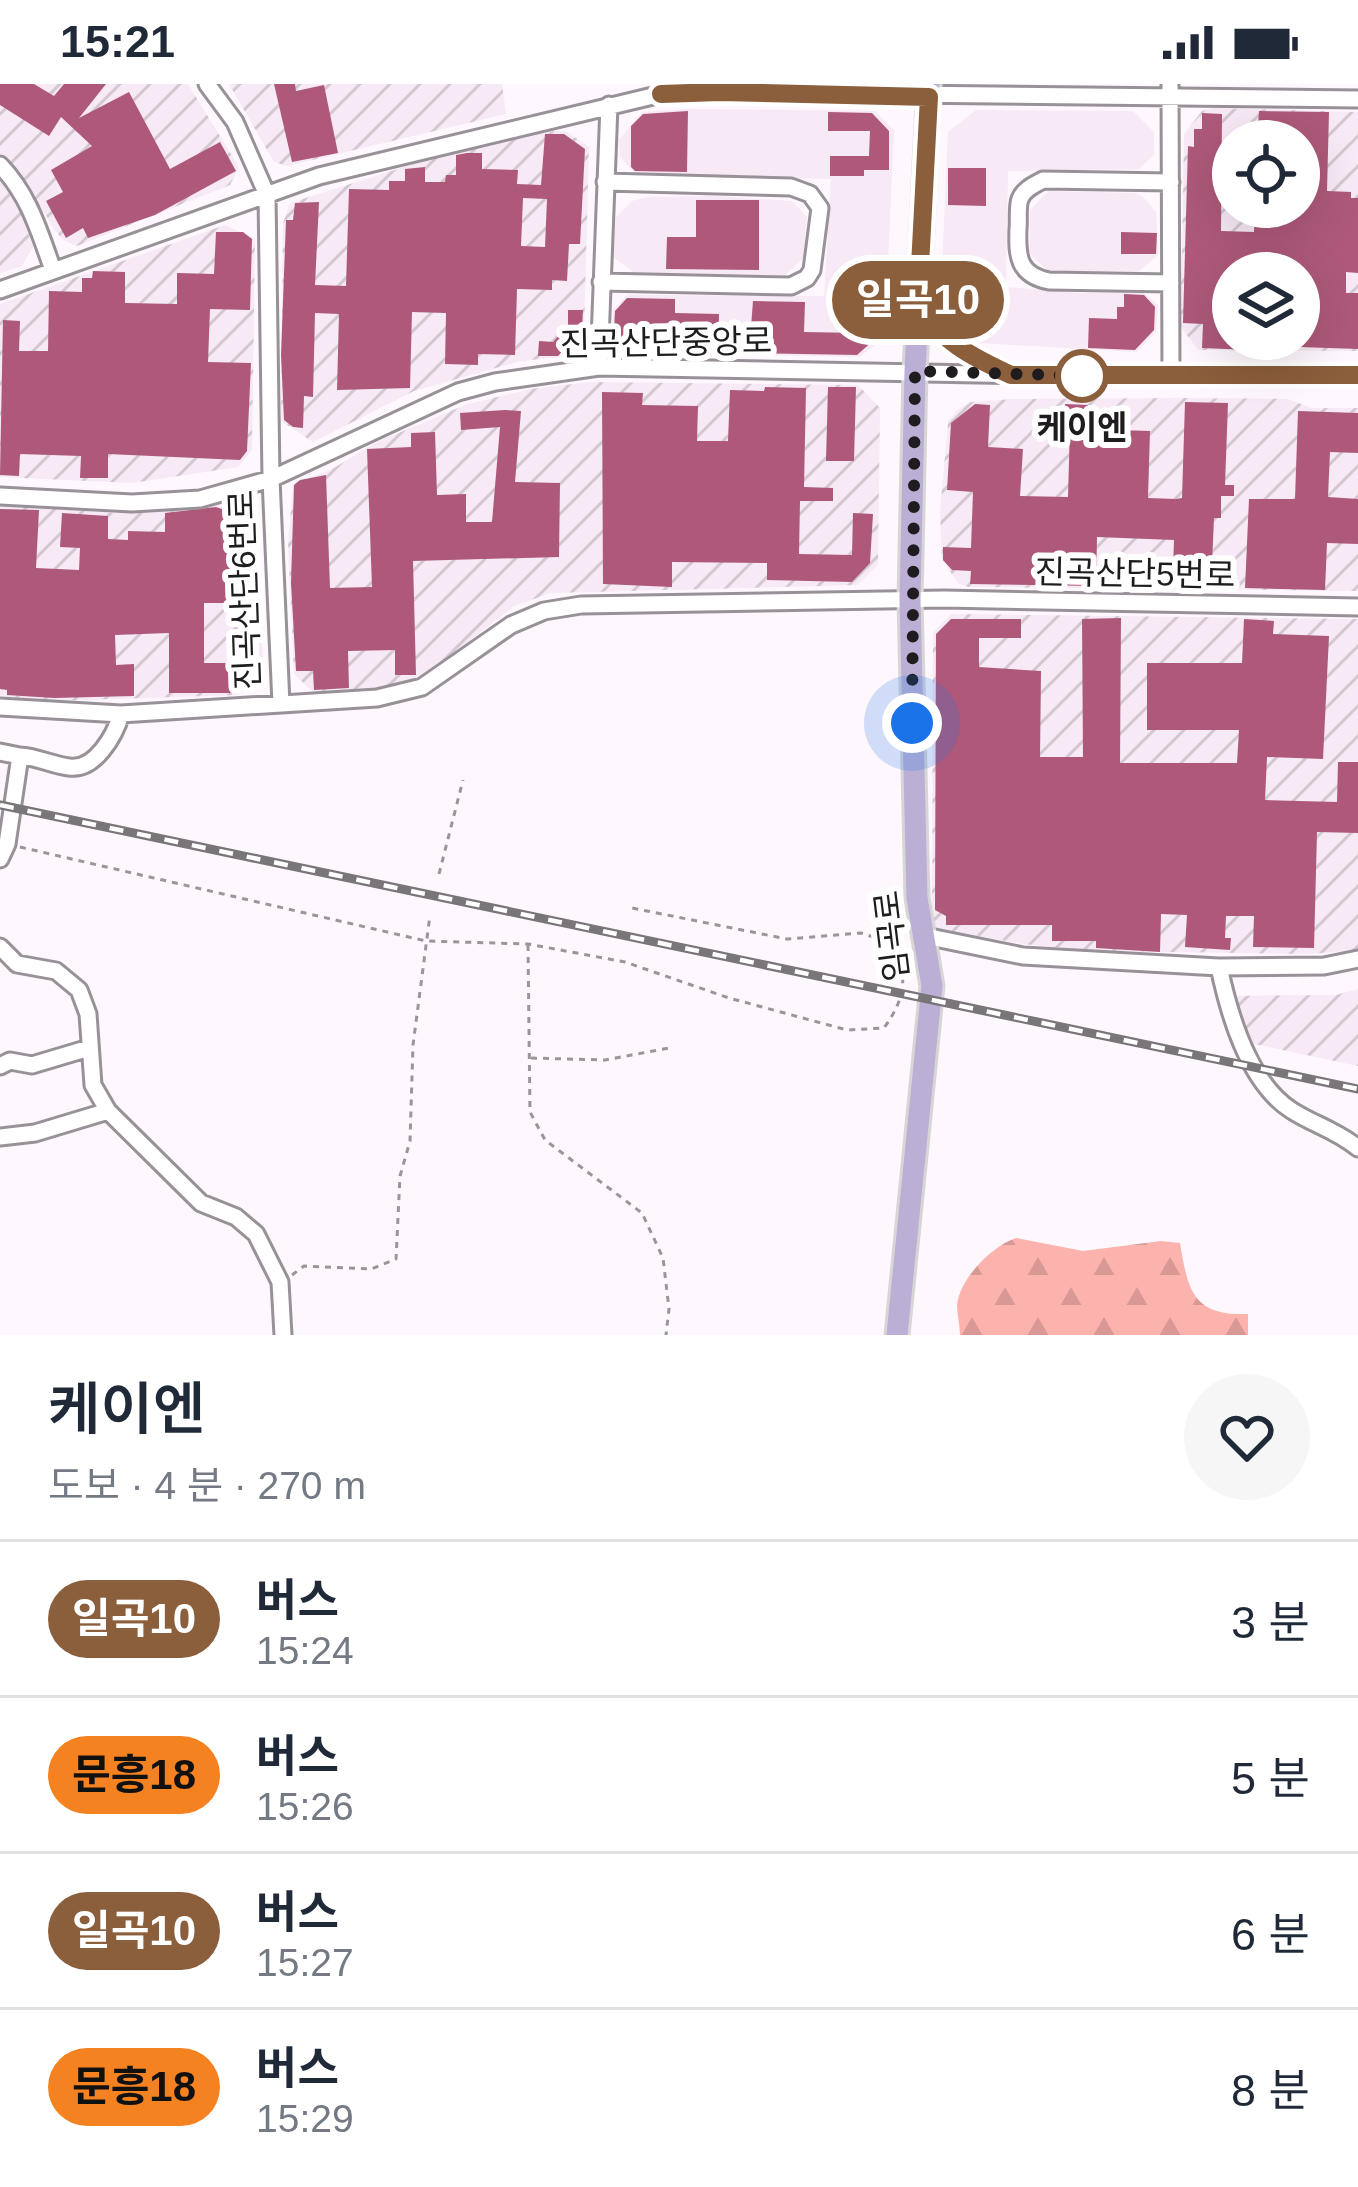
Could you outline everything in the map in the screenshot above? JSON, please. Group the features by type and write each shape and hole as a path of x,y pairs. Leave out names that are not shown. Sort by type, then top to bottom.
{"main road":[{"name":"임곡로","path":"897,1335 932,986 917,898 910,599 929,90"}],"street":[{"name":"진곡산단6번로","path":"0,707 121,714 281,704 271,479 267,195 235,122 207,84"},
{"path":"1169,91 1171,377"},
{"path":"0,290 320,176 657,95 1169,91 1358,99"},
{"path":"599,367 609,105"},
{"path":"0,165 18,183 29,204 53,270"},
{"path":"1171,182 1043,181 1030,187 1020,198 1017,257 1037,279 1171,283"},
{"path":"601,282 791,286 812,270 820,208 810,194 791,187 605,182"},
{"path":"918,303 960,349 1011,375"},
{"name":"진곡산단중앙로","path":"0,496 200,500 271,479 458,392 599,367 1171,377 1358,375"},
{"path":"281,704 376,698 422,687 511,625 544,611 581,605 910,599"},
{"name":"진곡산단5번로","path":"910,599 1358,607"},
{"path":"0,752 72,768 84,766 116,732 121,714"},
{"path":"3,852 20,756"},
{"path":"925,936 1023,956 1220,967 1324,966 1358,959"},
{"path":"0,947 17,964 56,970 71,979 88,1014 93,1084 108,1111 201,1202 247,1223 266,1246 280,1282 283,1335"},
{"path":"1220,967 1230,1021 1275,1097 1358,1148"},
{"path":"0,1066 10,1060 32,1065 89,1048"},
{"path":"0,1138 35,1133 108,1111"}],"path":[{"path":"439,874 464,780"},
{"path":"3,852 426,940 528,944 625,962 729,998 847,1030 884,1028 899,1007 904,967 890,943 861,933 787,939 627,907"},
{"path":"280,1282 304,1266 371,1269 396,1259 400,1176 410,1141 412,1045 430,915"},
{"path":"528,944 530,1112 544,1140 642,1213 663,1258 669,1309 666,1335"},
{"path":"530,1058 604,1060 669,1048"}],"shaded area":[{"path":"0,84 188,84 239,167 230,185 77,246 63,240 24,179 0,156"},
{"path":"229,84 502,84 506,114 287,166 274,162"},
{"path":"1213,108 1358,112 1358,351 1320,351 1320,252 1212,252 1212,350 1198,350 1181,327 1184,134 1202,111"},
{"path":"976,110 1133,111 1154,132 1154,155 1139,169 1008,171 1006,287 1143,292 1158,305 1156,332 1137,352 977,343 940,312 948,132"},
{"path":"875,111 894,130 885,331 877,344 859,357 629,352 612,332 613,310 627,295 824,296 831,179 637,175 620,157 619,140 642,112"},
{"path":"566,131 589,147 584,333 576,344 560,357 521,361 414,391 313,442 281,421 283,223 290,203 445,154 532,132"},
{"path":"0,181 21,209 33,247 22,266 0,273"},
{"path":"1049,191 1143,197 1156,212 1158,255 1139,271 1049,272 1030,254 1030,210"},
{"path":"716,196 792,201 807,217 803,259 785,275 635,273 613,257 616,217 632,201"},
{"path":"225,225 255,239 252,450 238,467 132,483 0,477 0,304"},
{"path":"590,382 858,385 880,408 878,565 857,585 551,593 514,606 435,668 406,683 355,693 314,693 294,674 288,545 293,484 465,405 531,389"},
{"path":"1015,399 1287,399 1312,408 1358,408 1358,591 968,587 958,583 942,560 940,511 948,422 957,410 971,402"},
{"path":"226,503 252,520 263,657 262,672 238,695 54,701 0,696 0,505 116,513"},
{"path":"951,614 1358,619 1358,950 1308,954 1100,951 1022,944 932,927 933,633"},
{"path":"1358,989 1358,1066 1245,1042 1229,996 1336,995"}],"green space":[{"path":"1016,1238 1083,1251 1180,1243 1196,1297 1215,1310 1248,1314 1248,1335 960,1335 957,1305 964,1284 988,1256"}],"building":[{"path":"0,84 34,84 54,96 64,84 106,84 79,118 129,92 170,169 220,142 236,171 155,215 88,238 83,228 66,238 46,201 63,192 51,170 92,146 61,117 49,136 0,105"},
{"path":"274,84 295,84 296,91 324,85 338,153 292,162"},
{"path":"688,111 687,172 635,171 631,167 631,126 643,114"},
{"path":"1259,111 1329,112 1327,191 1351,192 1351,198 1358,198 1358,273 1346,272 1346,293 1358,293 1358,349 1320,348 1320,252 1212,252 1212,348 1202,348 1203,324 1183,323 1188,146 1194,147 1194,129 1202,129 1202,113 1222,114 1222,120 1212,120 1212,228 1254,232 1254,228 1320,228 1320,120 1258,120"},
{"path":"828,112 872,113 889,131 889,170 830,176 830,156 869,156 870,131 828,131"},
{"path":"545,134 564,134 585,149 580,244 569,244 567,281 552,280 552,290 517,289 515,355 478,354 478,365 445,364 446,313 412,312 410,388 337,390 339,314 315,313 313,397 304,396 303,428 284,420 281,355 286,220 293,220 295,203 319,202 315,285 346,286 349,189 389,190 389,181 405,181 405,169 425,167 425,182 445,182 446,175 456,175 456,155 467,153 482,153 482,169 518,170 517,184 541,185","holes":["523,198 547,199 545,247 521,246"]},
{"path":"948,168 986,168 986,206 948,205"},
{"path":"696,200 759,200 759,270 666,269 667,237 696,237"},
{"path":"216,232 243,232 252,239 250,310 210,309 208,362 251,363 247,451 240,460 108,454 108,478 80,478 81,456 20,454 19,476 0,475 3,320 20,321 19,351 48,351 49,291 82,292 82,278 92,278 93,271 125,272 125,303 177,304 177,273 214,274"},
{"path":"1121,232 1157,233 1156,254 1121,254"},
{"path":"1124,294 1144,295 1155,307 1154,330 1135,350 1088,348 1089,318 1117,319"},
{"path":"627,298 675,299 675,313 719,314 718,351 630,349 614,331 615,311"},
{"path":"858,298 884,298 883,332 857,355 749,353 753,301 805,302 804,332 858,333"},
{"path":"568,310 583,310 582,331 558,356 538,356 539,341 553,342 568,326"},
{"path":"765,387 806,388 804,487 833,488 833,501 800,501 799,554 852,555 853,513 873,514 870,563 852,582 767,580 767,563 672,562 672,587 603,584 602,392 643,393 642,405 698,406 697,441 728,441 730,390 764,391"},
{"path":"828,387 856,387 854,461 826,461"},
{"path":"1185,402 1228,403 1225,485 1234,485 1234,496 1221,496 1221,518 1214,518 1211,587 1138,587 1138,569 1173,570 1174,540 1097,537 1096,586 970,584 971,571 952,570 943,560 943,547 971,548 973,492 947,490 951,423 975,404 990,405 988,447 1023,449 1020,496 1068,497 1070,426 1064,426 1065,404 1088,405 1087,429 1150,431 1148,498 1176,499 1182,498"},
{"path":"521,411 515,482 560,483 559,557 413,561 416,675 395,675 395,650 348,651 349,688 314,690 313,671 296,671 291,583 294,485 326,475 330,588 372,587 367,449 411,447 411,433 435,432 437,495 466,494 466,522 492,522 500,427 461,430 460,413"},
{"path":"1298,411 1358,413 1358,453 1330,452 1328,497 1358,499 1358,544 1327,543 1325,590 1245,588 1249,499 1295,499"},
{"path":"216,507 228,511 235,603 204,603 204,663 260,663 260,671 236,693 169,693 169,633 115,635 116,665 134,664 134,696 54,698 7,695 7,690 0,689 0,509 39,510 36,568 79,570 80,548 60,547 62,513 108,516 108,539 128,540 128,531 165,532 165,513"},
{"path":"1121,618 1120,763 1237,763 1239,730 1147,730 1147,663 1242,663 1244,619 1274,621 1273,634 1329,636 1323,759 1267,757 1265,800 1337,802 1338,762 1358,762 1358,833 1317,832 1314,948 1253,947 1254,916 1226,916 1230,950 1185,947 1187,915 1161,914 1160,952 1096,948 1096,941 1052,941 1052,925 946,925 946,916 935,910 936,634 951,619 1021,619 1021,638 979,638 979,667 1041,671 1040,757 1083,757 1082,619"}],"railway":[{"path":"0,805 1358,1089"}],"bus line":[{"name":"일곡10","path":"661,94 929,97 918,303 960,349 1011,375 1358,375"}],"place":[{"name":"케이엔","path":"1082,376"}],"route":[{"path":"912,723 915,371 1089,376 1082,376"}]}
